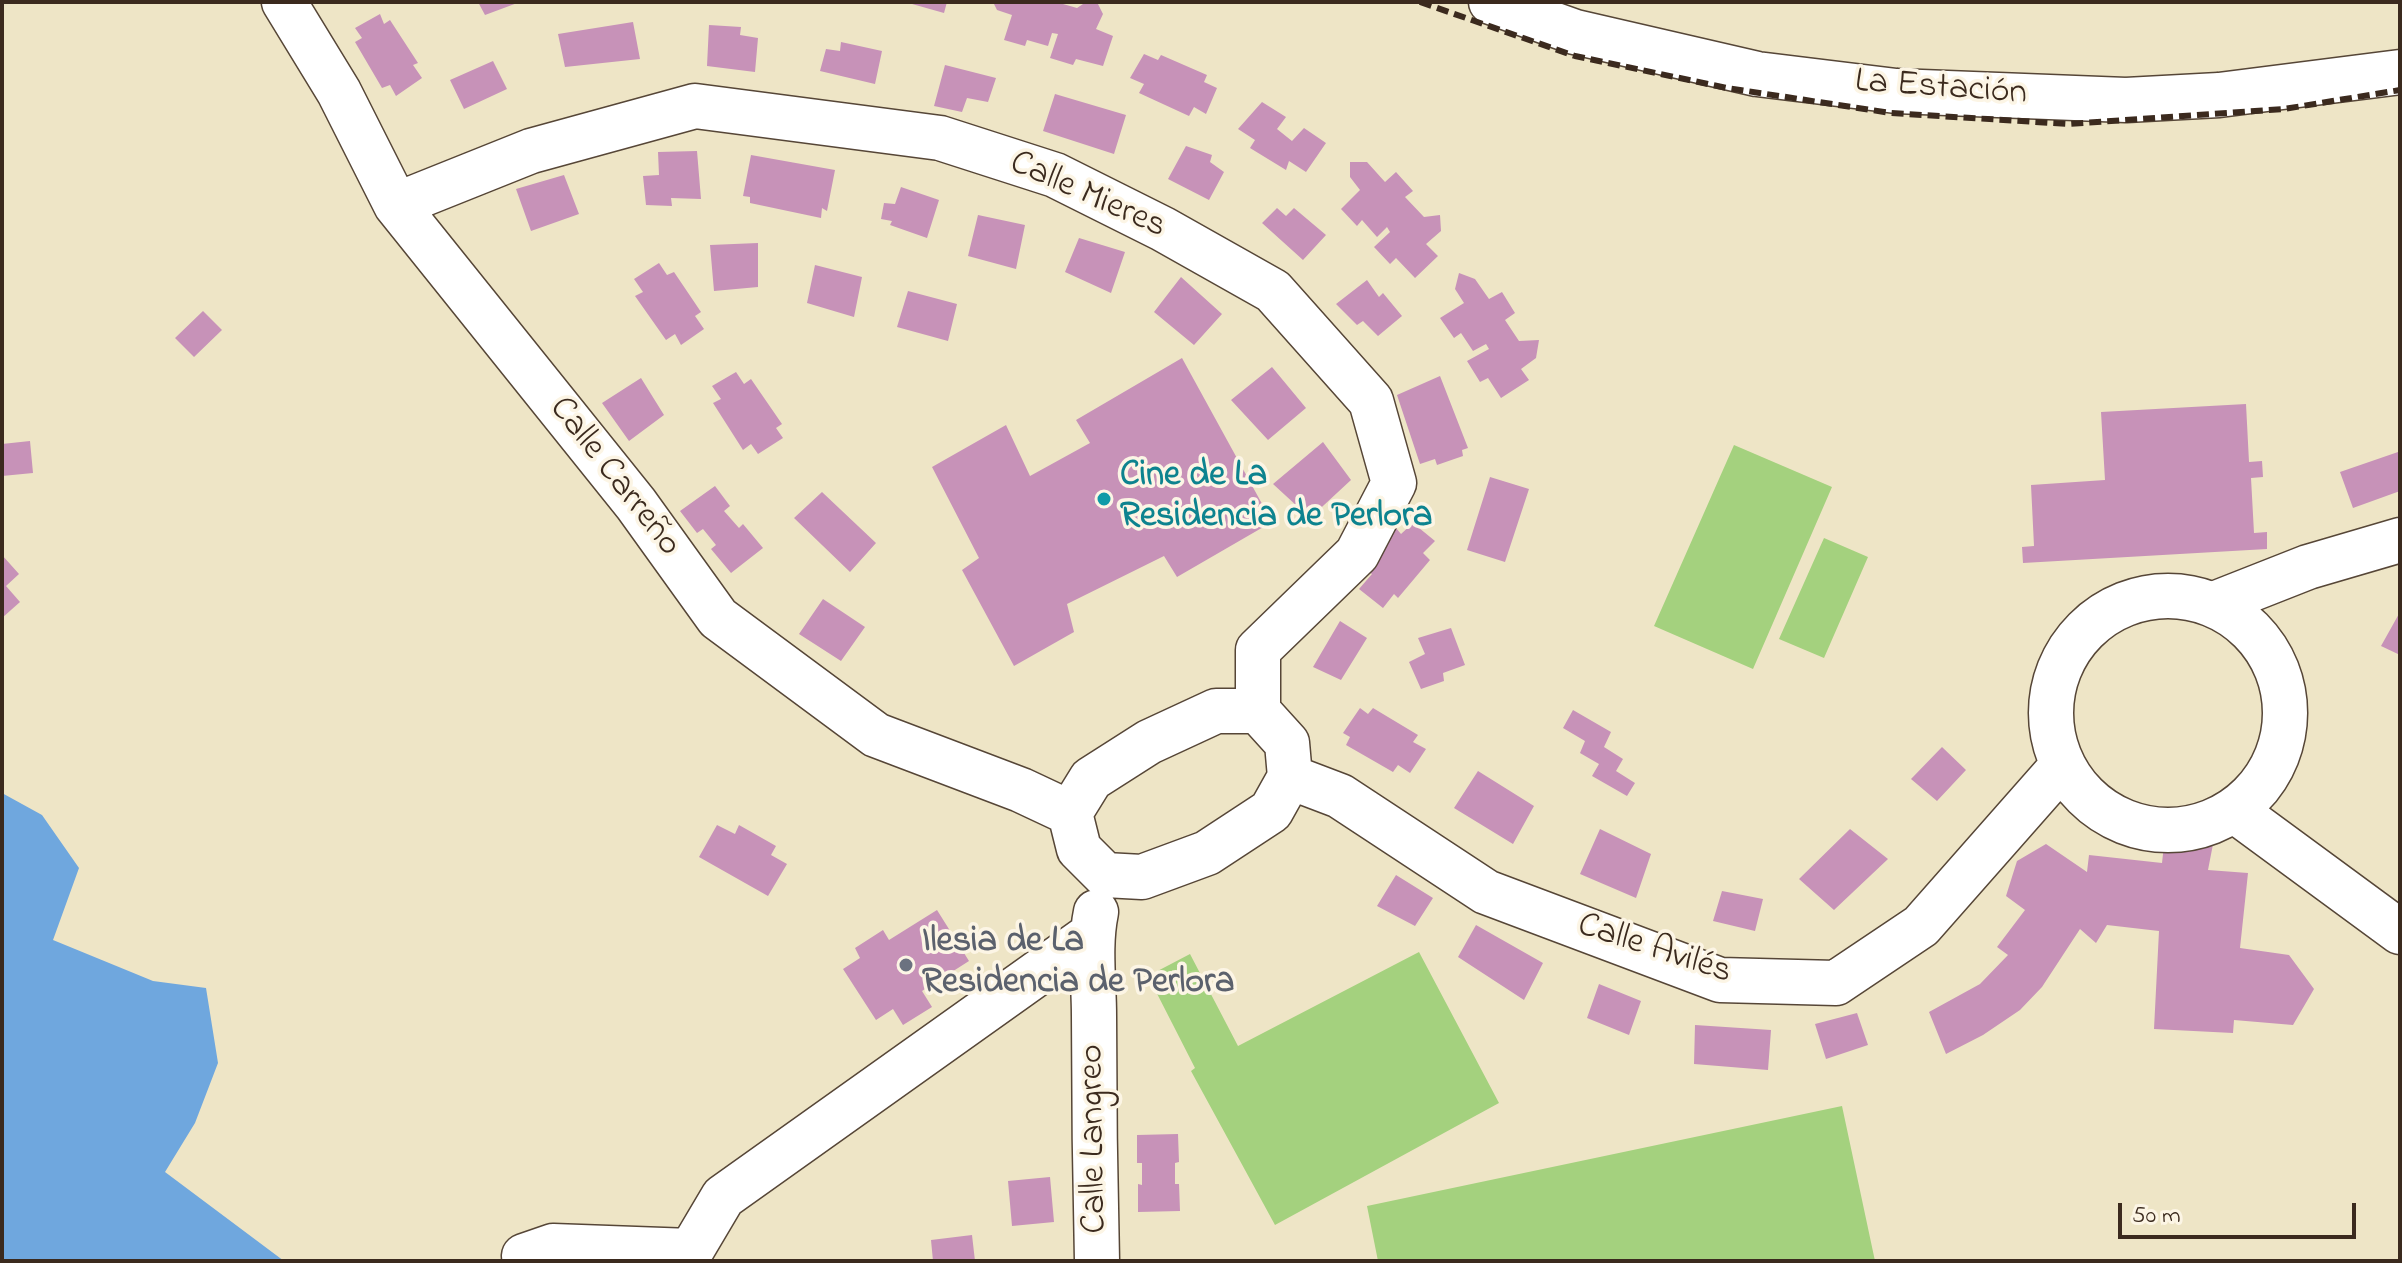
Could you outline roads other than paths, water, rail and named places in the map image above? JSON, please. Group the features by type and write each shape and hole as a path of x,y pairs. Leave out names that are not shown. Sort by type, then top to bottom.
{"street":[{"name":"Calle Carreño","path":"284,2 339,92 396,205 636,504 718,618 876,735 1021,790 1070,813"},
{"name":"La Estación","path":"1491,2 1575,32 1757,74 1896,91 2126,100 2219,95 2400,72"},
{"name":"Calle Mieres","path":"396,205 531,151 695,106 940,138 1055,175 1163,229 1273,291 1371,401 1394,483 1357,554 1258,650 1258,711"},
{"path":"2214,604 2308,567 2400,540"},
{"path":"2180,596 2214,604 2244,622 2267,649 2282,681 2286,716 2280,751 2263,782 2238,813 2202,826 2161,830 2121,821 2087,799 2062,766 2050,728 2051,692 2063,659 2084,630 2112,609 2145,597 2180,596"},
{"path":"1216,711 1258,711 1287,743 1290,777 1271,811 1207,853 1142,877 1105,875 1079,849 1070,813 1091,779 1149,742 1216,711"},
{"name":"Calle Avilés","path":"1290,777 1340,796 1486,892 1720,980 1836,983 1921,926 2062,766"},
{"path":"2238,813 2400,932"},
{"name":"Calle Langreo","path":"1097,1261 1091,935 1105,875"},
{"path":"524,1256 553,1246 691,1251 723,1197 1091,935"}],"water":[{"path":"2,793 42,815 79,868 53,940 153,981 206,988 218,1063 195,1123 165,1172 284,1261 2,1261"}],"railway":[{"path":"1420,2 1575,56 1727,88 1891,113 2068,124 2284,109 2400,90"}],"place":[{"name":"Cine de La Residencia de Perlora","path":"1104,499"},
{"name":"Ilesia de La Residencia de Perlora","path":"906,965"}]}
